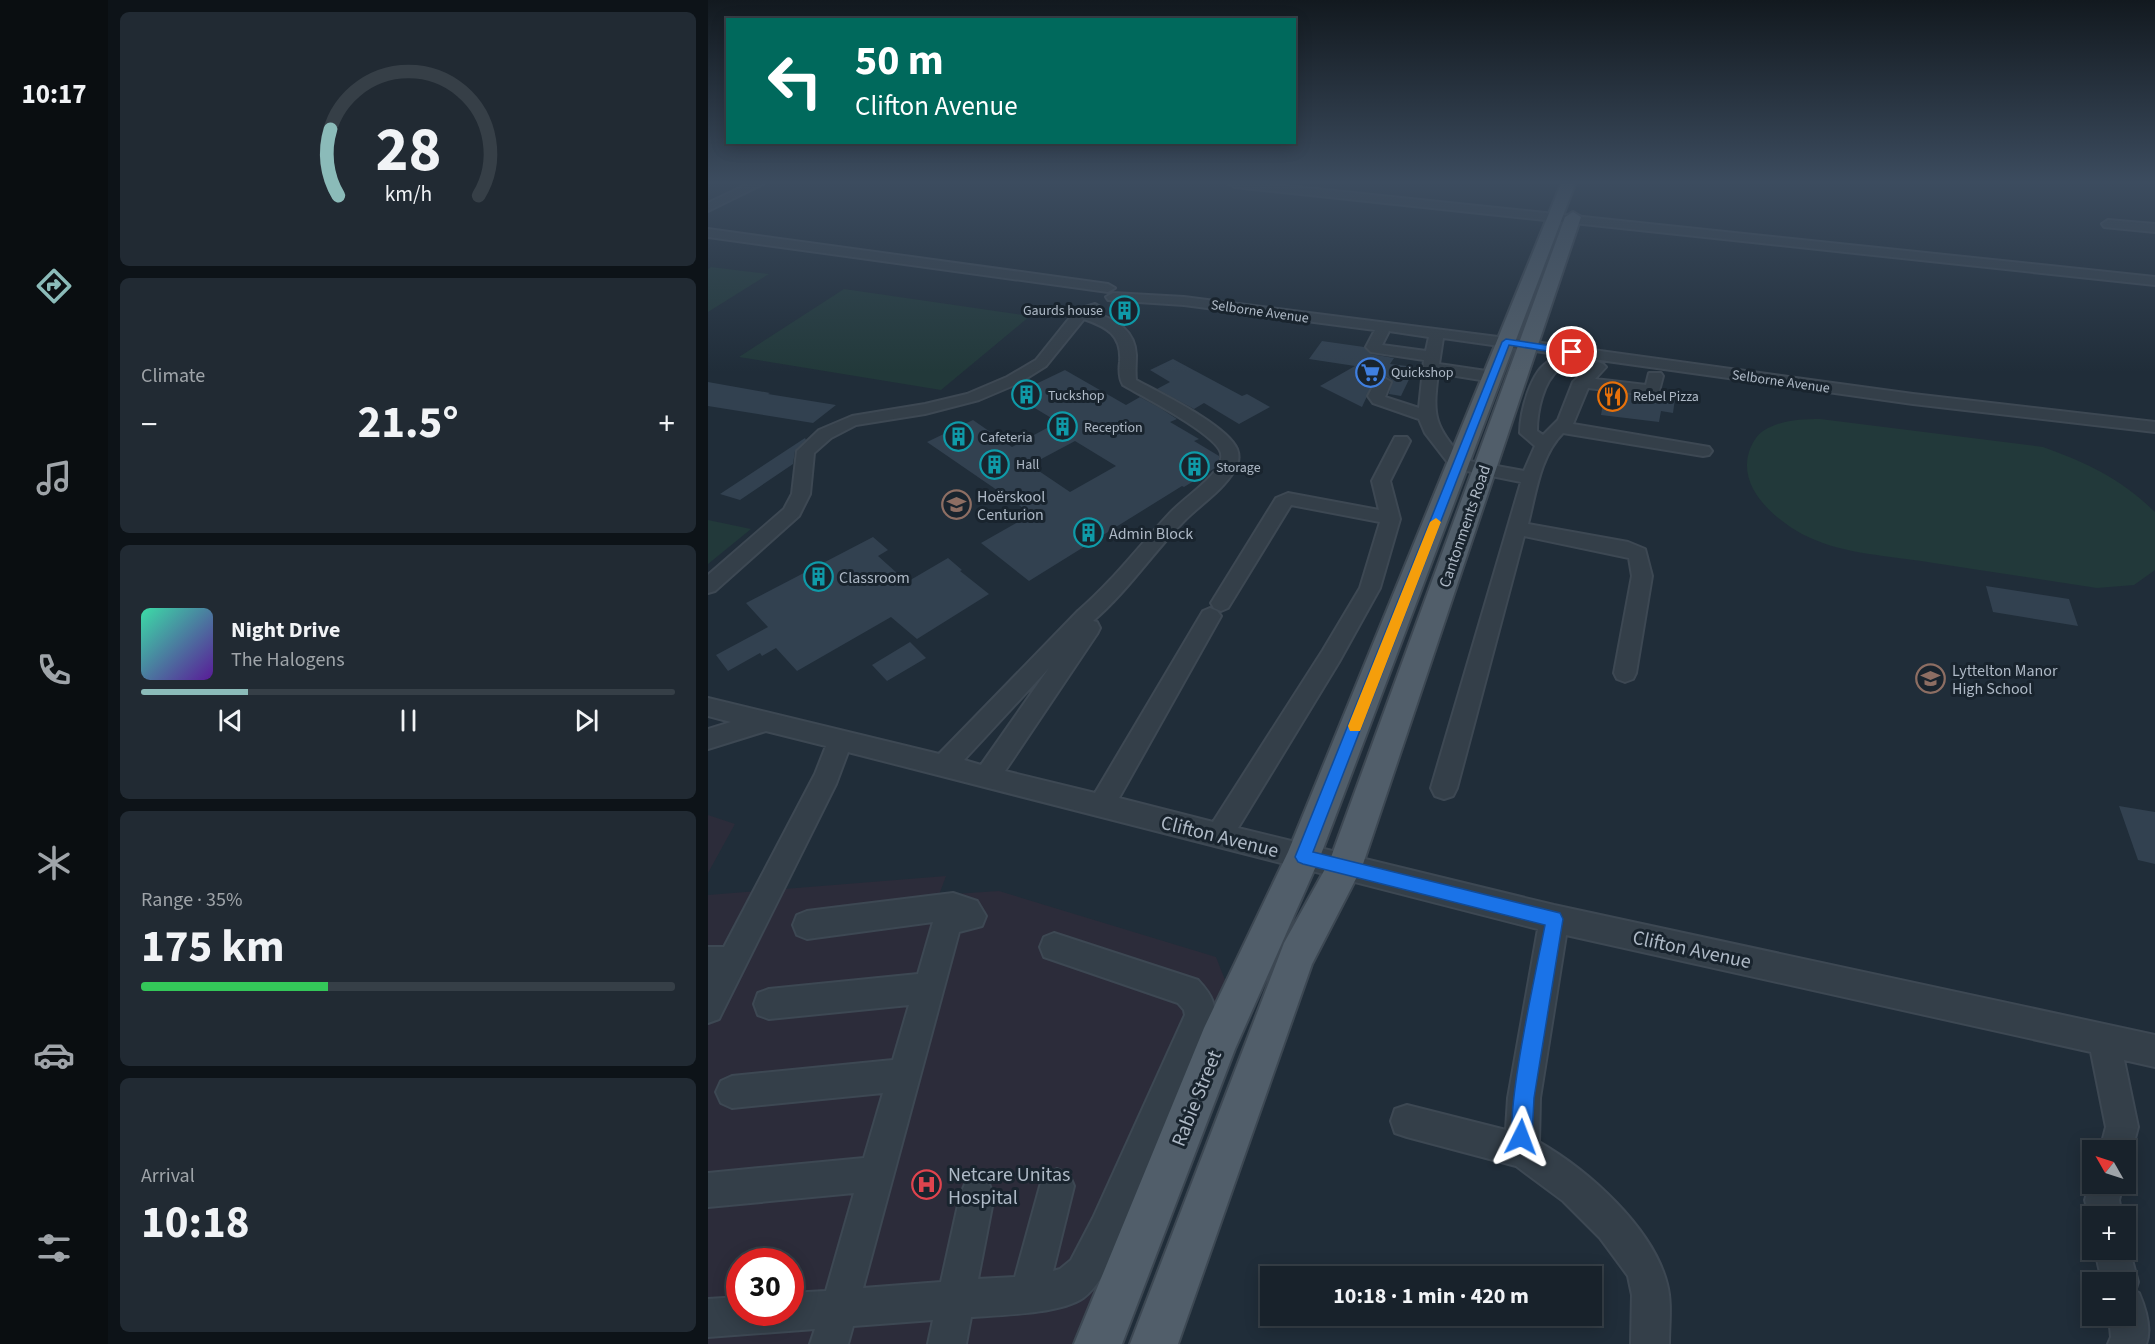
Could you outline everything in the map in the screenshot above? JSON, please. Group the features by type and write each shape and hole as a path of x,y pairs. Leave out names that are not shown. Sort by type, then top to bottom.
{"main road":[{"name":"Cantonments Road","path":"1345,867 1471,466 1493,377 1517,344 1546,247"},
{"name":"Cantonments Road","path":"1303,857 1471,466 1517,344 1560,247"},
{"name":"Rabie Street","path":"1098,1344 1218,1042 1303,857"},
{"path":"1154,1344 1297,956 1345,867"}],"street":[{"name":"Selborne Avenue","path":"788,247 913,263 1107,293 1407,330"},
{"path":"1822,247 2155,281"},
{"path":"708,586 792,512 801,494 806,451 825,434 852,421 925,409 973,397 1013,380 1041,363 1081,313 1111,302 1107,293"},
{"path":"944,765 1085,616 1106,598 1178,516 1214,485 1226,470 1230,460 1229,450 1218,437 1195,420 1129,382 1129,350 1125,338 1116,325 1081,313"},
{"name":"Selborne Avenue","path":"1363,323 1718,373 2155,427"},
{"path":"1384,327 1374,347 1376,349 1493,377"},
{"path":"1437,334 1427,416 1433,432 1471,466 1531,478"},
{"path":"1544,444 1528,434 1527,424 1544,375 1551,366 1560,363 1598,367 1702,382 1711,380 1718,373"},
{"path":"1444,788 1531,478 1544,444 1553,432 1566,422 1570,406 1581,382 1598,367"},
{"path":"1581,382 1647,390 1653,388 1655,376"},
{"path":"1383,382 1377,396 1379,400 1427,416"},
{"path":"1559,428 1703,451"},
{"path":"1219,836 1331,656 1370,588 1391,519 1381,481 1401,441"},
{"path":"1101,806 1216,609 1283,502 1288,499 1365,512 1391,519"},
{"path":"1517,528 1628,549 1638,554 1642,576 1625,673"},
{"path":"987,777 1101,609 1106,598"},
{"name":"Clifton Avenue","path":"708,707 1554,919 2155,1051"},
{"path":"708,739 766,722"},
{"path":"708,1008 720,962 827,776 840,740"},
{"path":"807,925 953,906 967,911 972,916 948,920 829,1344"},
{"path":"1522,1151 1524,1098 1554,919"},
{"path":"708,1318 1029,1294 1070,1286 1084,1273 1106,1231 1200,1016 1199,1003 1187,991 1054,947"},
{"path":"769,1004 928,988"},
{"path":"2104,1039 2122,1127 2119,1140"},
{"path":"732,1092 904,1076"},
{"path":"1407,1121 1522,1151 1540,1160 1570,1185 1623,1238 1642,1263 1649,1282 1651,1300 1650,1344"},
{"path":"708,1190 877,1174"},
{"path":"1029,1294 1057,1186"},
{"path":"947,1344 977,1196"},
{"path":"2127,1344 2130,1337 2129,1326"}],"shaded area":[{"path":"708,815 735,824 708,873"},
{"name":"Netcare Unitas Hospital","path":"946,876 939,895 999,891 1216,957 1227,985 1082,1344 708,1344 708,895"}],"green space":[{"path":"711,267 769,274 708,312 708,269"},
{"path":"844,289 1030,316 941,390 739,357"},
{"path":"1820,419 2043,447 2075,459 2116,481 2155,512 2155,570 2134,585 2097,588 1860,552 1830,545 1802,534 1769,510 1760,499 1748,476 1747,463 1752,444 1763,431 1783,422"},
{"path":"708,520 751,529 708,564"}],"building":[{"path":"1322,341 1364,347 1371,354 1394,358 1390,364 1415,367 1401,396 1389,394 1392,380 1384,375 1376,377 1362,407 1320,386 1355,366 1309,359"},
{"path":"1173,359 1242,396 1247,394 1270,407 1239,424 1204,403 1194,409 1157,389 1170,382 1150,370"},
{"path":"1065,370 1126,405 1140,397 1160,408 1177,419 1170,422 1199,439 1194,441 1219,456 1219,459 1215,468 1029,581 981,543 1032,514 927,442 973,420 1012,447 1058,422 1013,395","holes":["1075,441 1116,466 1070,492 1030,465"]},
{"path":"708,382 836,405 813,423 708,406"},
{"path":"1662,389 1676,391 1673,413 1661,411 1659,422 1601,415 1605,392 1656,398"},
{"path":"805,438 806,440 795,451 793,464 740,500 720,494"},
{"path":"873,537 888,550 878,556 907,582 948,558 962,570 960,571 989,594 917,639 891,617 797,671 776,648 762,656 760,653 728,671 716,655 768,627 746,603"},
{"path":"1986,586 2069,599 2078,626 1993,612"},
{"path":"910,642 926,658 887,681 872,665"},
{"path":"2119,806 2155,812 2155,864 2138,860"}],"slow traffic":[{"path":"1355,726 1436,522"}],"place":[{"name":"Gaurds house","path":"1124,310"},
{"name":"Quickshop","path":"1370,372"},
{"name":"Tuckshop","path":"1027,395"},
{"name":"Rebel Pizza","path":"1612,396"},
{"name":"Reception","path":"1063,427"},
{"name":"Cafeteria","path":"959,437"},
{"name":"Hall","path":"995,464"},
{"name":"Storage","path":"1195,467"},
{"name":"Hoërskool Centurion","path":"956,505"},
{"name":"Admin Block","path":"1088,533"},
{"name":"Classroom","path":"818,577"},
{"name":"Lyttelton Manor High School","path":"1931,679"},
{"name":"Netcare Unitas Hospital","path":"927,1185"}],"route":[{"path":"1521,1137 1524,1098 1554,919 1303,857 1506,342 1572,352"}]}
